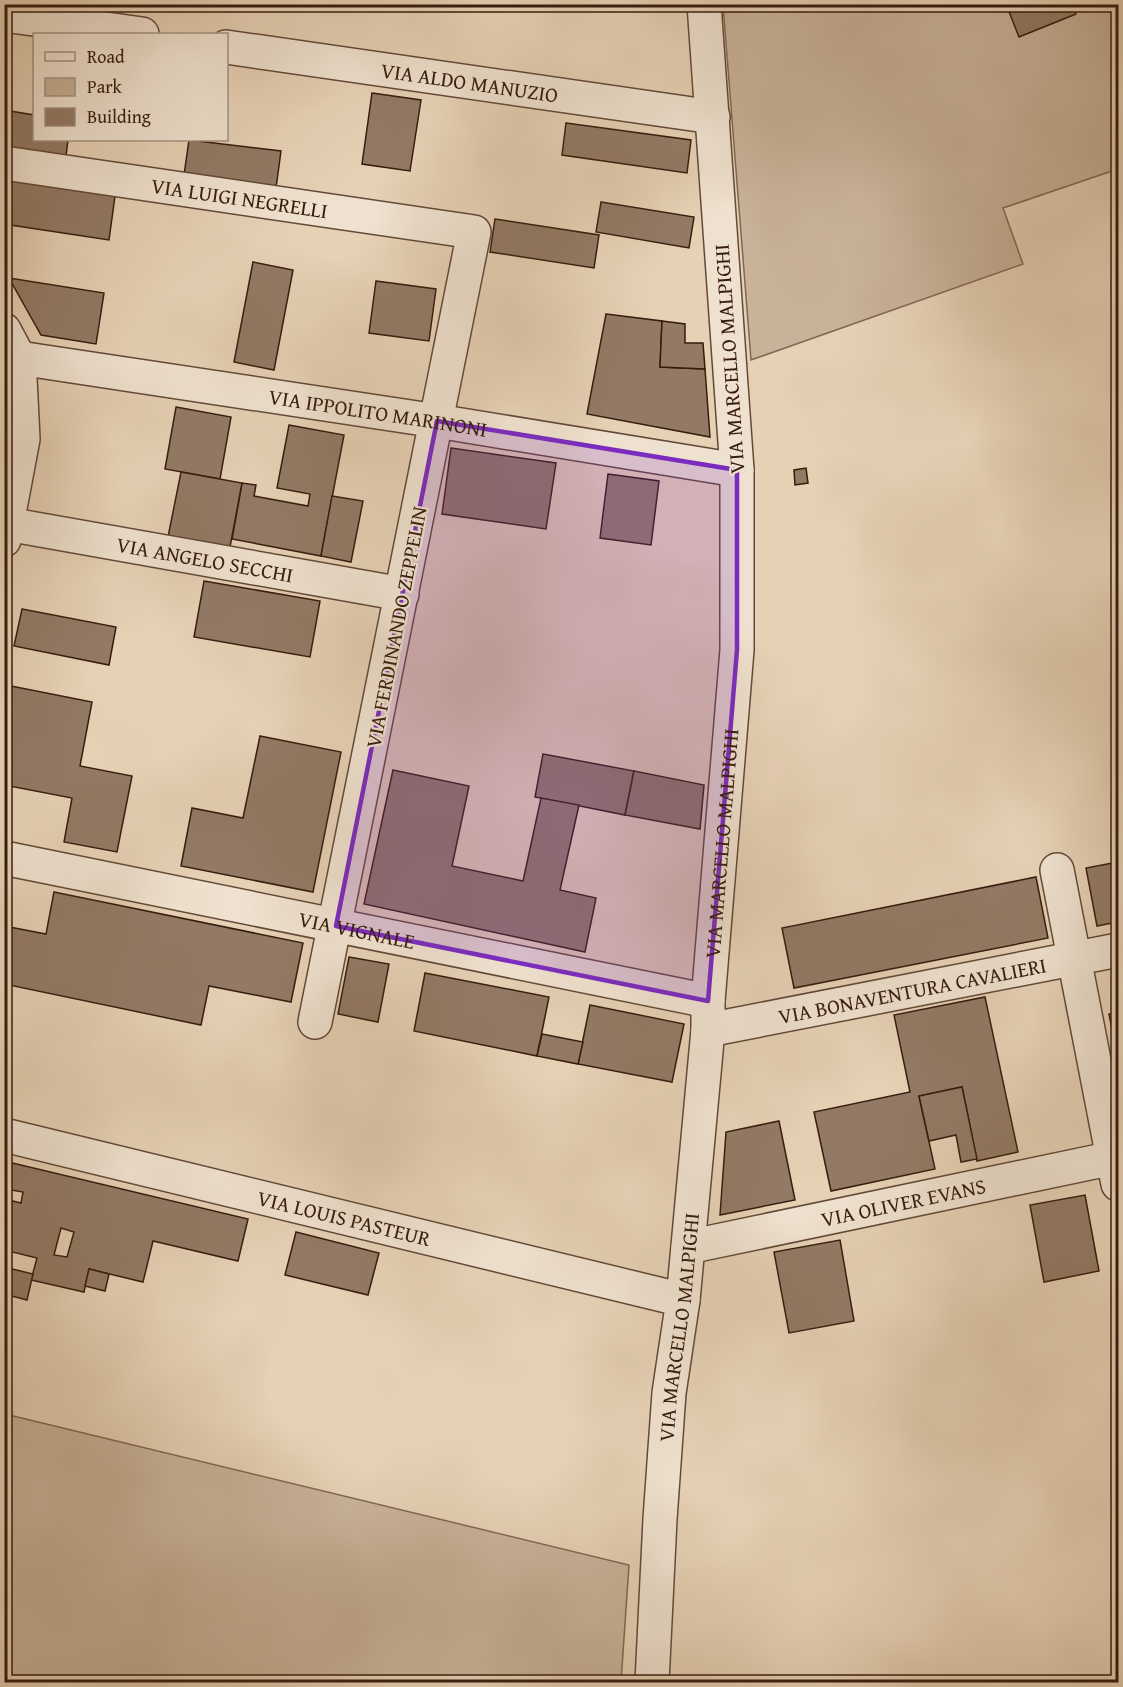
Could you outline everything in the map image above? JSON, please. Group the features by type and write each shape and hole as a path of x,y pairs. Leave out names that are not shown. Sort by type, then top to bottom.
{"street":[{"name":"VIA MARCELLO MALPIGHI","path":"652,1683 669,1393 683,1300 688,1247 737,650 737,470 704,4"},
{"path":"4,15 135,33"},
{"name":"VIA ALDO MANUZIO","path":"228,47 713,117"},
{"name":"VIA LUIGI NEGRELLI","path":"4,163 474,232"},
{"name":"VIA FERDINANDO ZEPPELIN","path":"315,1022 474,232"},
{"path":"6,532 23,439 12,344"},
{"name":"VIA IPPOLITO MARINONI","path":"12,344 437,421 737,470"},
{"name":"VIA ANGELO SECCHI","path":"6,532 402,594"},
{"name":"VIA VIGNALE","path":"4,858 336,926 708,1015"},
{"path":"1057,870 1117,1166"},
{"name":"VIA BONAVENTURA CAVALIERI","path":"708,1015 1075,959 1119,950"},
{"name":"VIA LOUIS PASTEUR","path":"4,1135 683,1300"},
{"name":"VIA OLIVER EVANS","path":"688,1247 1117,1166"}],"highlighted area":[{"path":"437,421 737,470 737,650 708,1001 336,926"}],"green space":[{"path":"723,5 1118,5 1118,169 1003,208 1023,264 751,360"},
{"path":"5,1414 629,1565 621,1682 5,1682"}],"building":[{"path":"275,4 320,4 276,9"},
{"path":"1006,4 1072,4 1076,14 1019,37"},
{"path":"372,93 421,100 410,171 362,164"},
{"path":"4,110 33,115 33,141 68,141 66,156 4,150"},
{"path":"566,123 691,140 687,173 562,155"},
{"path":"189,141 281,151 276,188 184,175"},
{"path":"4,179 115,196 109,240 4,224"},
{"path":"601,202 694,217 689,248 596,232"},
{"path":"495,219 599,235 594,268 490,252"},
{"path":"253,262 293,270 274,370 234,362"},
{"path":"9,278 104,293 96,344 41,335"},
{"path":"376,281 436,289 429,341 369,333"},
{"path":"606,314 662,321 660,367 705,369 710,437 587,414"},
{"path":"662,321 685,324 685,343 703,343 705,369 660,367"},
{"path":"176,407 231,417 220,479 165,469"},
{"path":"289,425 344,435 321,556 232,539 242,483 256,485 254,496 308,506 310,494 277,488"},
{"path":"451,448 556,463 546,529 442,514"},
{"path":"806,468 808,483 795,485 794,470"},
{"path":"181,472 242,483 230,547 168,537"},
{"path":"608,474 659,481 651,545 600,538"},
{"path":"332,496 363,501 351,562 321,556"},
{"path":"204,581 320,601 310,657 194,637"},
{"path":"22,609 116,627 109,665 14,646"},
{"path":"6,685 92,702 80,766 132,776 117,852 64,842 72,798 4,785"},
{"path":"260,736 341,752 313,892 181,866 192,808 243,818"},
{"path":"543,754 634,771 625,815 535,797"},
{"path":"393,770 469,786 452,866 523,881 541,798 579,805 560,890 596,898 585,952 364,904"},
{"path":"634,771 704,785 700,829 625,815"},
{"path":"1118,862 1118,922 1097,926 1086,868"},
{"path":"1036,877 1048,938 794,988 782,928"},
{"path":"4,881 10,882 4,911"},
{"path":"54,892 303,943 291,1002 209,986 201,1025 4,984 4,926 46,934"},
{"path":"349,957 389,964 378,1022 338,1014"},
{"path":"425,973 549,997 537,1056 414,1031"},
{"path":"985,997 1018,1152 977,1161 962,1087 919,1096 935,1169 831,1191 814,1112 910,1092 894,1015"},
{"path":"590,1005 684,1024 672,1082 578,1064"},
{"path":"1118,1012 1118,1056 1117,1056 1109,1014"},
{"path":"542,1034 583,1042 578,1064 537,1056"},
{"path":"962,1087 977,1159 961,1162 956,1135 929,1141 919,1096"},
{"path":"779,1121 795,1200 720,1215 726,1132"},
{"path":"4,1161 248,1219 238,1261 153,1241 143,1282 89,1269 84,1292 31,1280 37,1258 4,1250 4,1199 21,1203 23,1192 6,1189 4,1196","holes":["61,1228 74,1232 67,1257 54,1255"]},
{"path":"1085,1195 1099,1271 1044,1282 1030,1205"},
{"path":"296,1232 379,1253 368,1295 285,1275"},
{"path":"840,1240 854,1321 789,1333 774,1252"},
{"path":"8,1268 33,1274 27,1300 4,1294"},
{"path":"89,1269 109,1274 105,1291 85,1286"}]}
